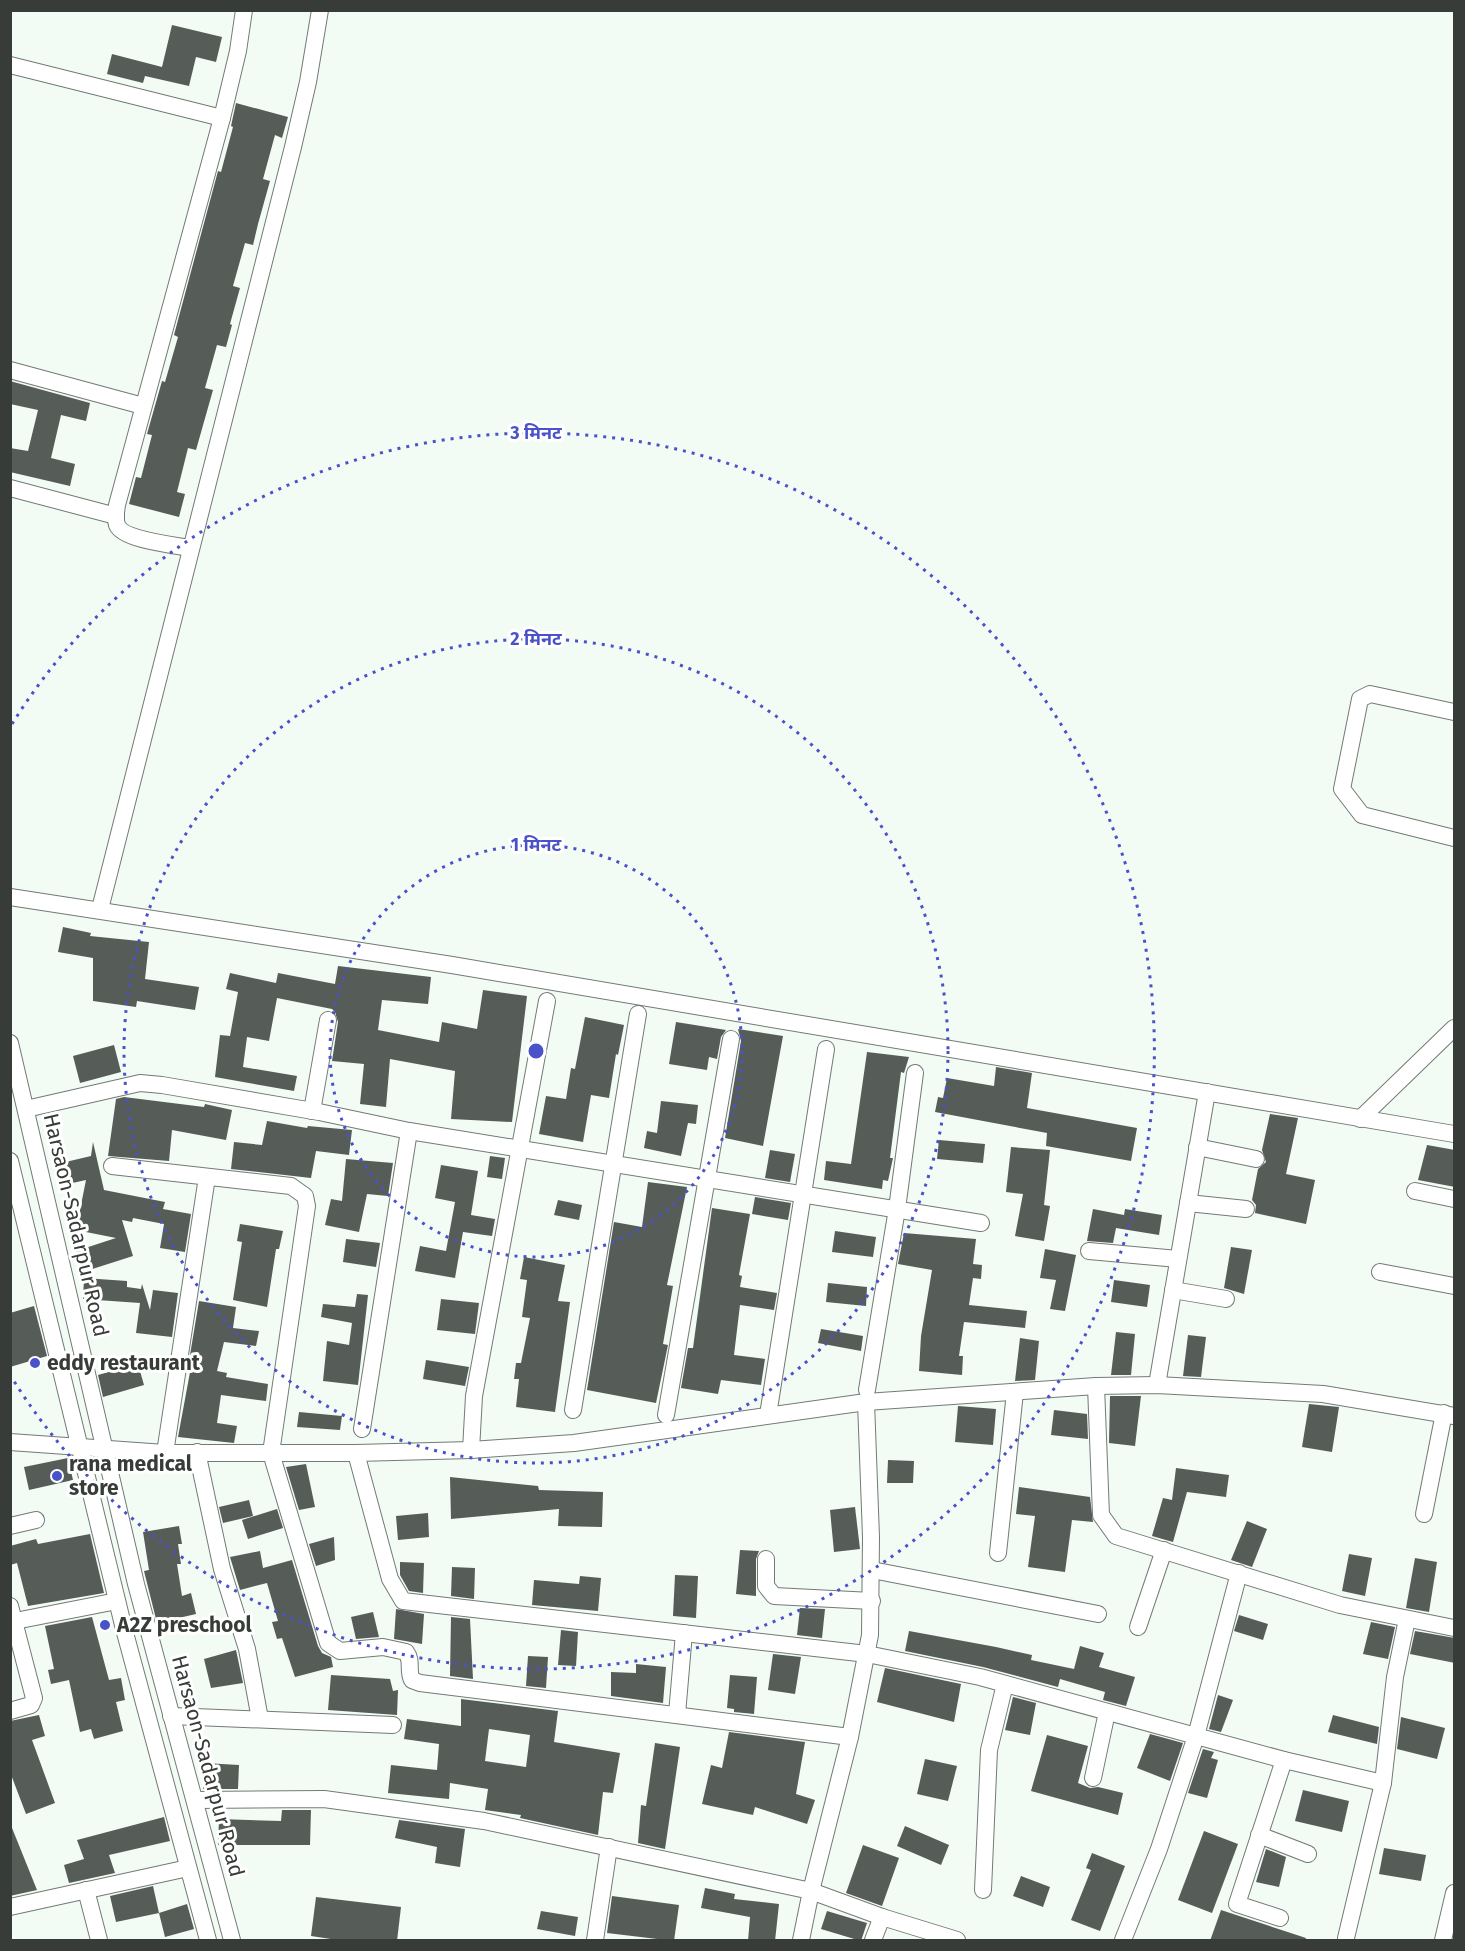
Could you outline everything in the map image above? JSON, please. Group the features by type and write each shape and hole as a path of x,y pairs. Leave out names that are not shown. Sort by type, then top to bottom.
{"street":[{"path":"190,548 133,537 121,531 116,524 116,516 143,406 222,117 238,51 244,10"},
{"path":"100,909 293,147 308,82 320,10"},
{"path":"10,65 222,117"},
{"path":"10,369 143,406"},
{"path":"10,488 116,516"},
{"path":"1455,712 1370,694 1360,699 1342,789 1362,815 1455,838"},
{"path":"10,897 100,909 452,965 885,1040 1455,1134"},
{"path":"471,1450 474,1396 547,1001"},
{"path":"573,1410 638,1014"},
{"path":"312,1111 328,1020"},
{"path":"1360,1119 1455,1028"},
{"path":"666,1415 730,1039"},
{"name":"Harsaon-Sadarpur Road","path":"10,1043 136,1584 232,1941"},
{"path":"768,1415 826,1049"},
{"path":"801,1941 811,1891 850,1737 867,1654 872,1601 872,1570 866,1396 897,1209 915,1073"},
{"path":"26,1109 140,1083 312,1111 409,1131 981,1223"},
{"path":"1157,1385 1207,1092"},
{"path":"362,1429 409,1131"},
{"path":"1197,1147 1256,1159"},
{"path":"10,1161 15,1194 81,1445 117,1600 208,1941"},
{"path":"112,1166 291,1186 305,1196 307,1206 271,1453 328,1643 340,1651 383,1647 406,1652 410,1658 412,1680 420,1683 850,1737"},
{"path":"165,1453 207,1177"},
{"path":"1415,1191 1455,1199"},
{"path":"1188,1203 1246,1209"},
{"path":"1089,1251 1178,1259"},
{"path":"1380,1272 1455,1286"},
{"path":"1173,1290 1226,1299"},
{"path":"10,1442 81,1445 104,1449 165,1453 356,1454 471,1450 574,1443 768,1415 866,1396 1157,1385 1323,1394 1449,1414 1424,1514"},
{"path":"1096,1386 1101,1515 1116,1536 1340,1605 1455,1628"},
{"path":"998,1552 1016,1392"},
{"path":"197,1452 222,1569 247,1648 260,1719"},
{"path":"356,1454 390,1579 403,1601 867,1654 1005,1684 1284,1760 1383,1783"},
{"path":"10,1526 36,1520"},
{"path":"1138,1627 1164,1550"},
{"path":"766,1559 766,1586 774,1596 872,1601"},
{"path":"872,1570 1098,1614"},
{"path":"1123,1941 1159,1850 1196,1736 1239,1573"},
{"path":"10,1711 28,1707 33,1702 12,1616 117,1600"},
{"path":"1346,1938 1383,1783 1395,1677 1407,1619"},
{"path":"677,1714 684,1633"},
{"path":"983,1890 989,1750 1005,1684"},
{"path":"1093,1778 1107,1712"},
{"path":"171,1716 393,1725"},
{"path":"1280,1918 1237,1904 1284,1760"},
{"path":"195,1800 324,1799 484,1821 811,1891 957,1941"},
{"path":"1259,1835 1308,1854"},
{"path":"595,1941 609,1847"},
{"path":"10,1907 188,1868"},
{"path":"86,1890 99,1941"},
{"path":"1443,1941 1454,1894"},
{"path":"873,1941 882,1917"}],"building":[{"path":"172,25 222,37 216,62 196,57 189,86 145,76 143,83 107,74 112,54 162,67"},
{"path":"236,103 288,117 282,138 275,135 263,179 270,181 253,245 245,243 233,286 240,288 230,324 232,325 226,347 217,345 205,388 213,390 196,450 188,448 177,492 185,494 179,517 129,504 136,477 141,478 152,435 147,434 162,381 165,382 178,337 174,335 218,171 221,172 233,127 231,126"},
{"path":"10,381 90,403 86,421 61,415 51,458 75,464 70,486 10,472 10,448 28,451 38,410 10,404"},
{"path":"63,927 91,933 90,936 149,942 145,979 199,987 195,1010 137,1001 136,1007 93,1001 93,958 58,952"},
{"path":"338,966 431,977 428,1004 382,1000 378,1030 439,1042 442,1022 477,1029 483,990 527,996 512,1122 451,1119 455,1071 390,1059 386,1107 360,1104 364,1064 332,1061 338,1022 335,1012 332,1009 277,998 269,1041 247,1037 243,1067 297,1076 294,1091 215,1077 220,1035 230,1036 238,992 226,989 230,973 276,983 278,973 335,984"},
{"path":"585,1017 624,1025 618,1055 616,1054 609,1098 591,1095 583,1142 539,1134 546,1096 566,1099 571,1068 575,1069"},
{"path":"676,1022 726,1030 721,1037 717,1059 709,1057 707,1070 669,1064"},
{"path":"738,1029 783,1036 763,1146 725,1138 741,1041"},
{"path":"114,1045 121,1072 80,1083 73,1056"},
{"path":"867,1052 909,1057 904,1073 901,1072 890,1158 893,1158 888,1181 883,1180 882,1189 824,1180 826,1161 851,1164"},
{"path":"996,1067 1032,1073 1027,1108 1137,1128 1131,1161 1046,1146 1047,1133 935,1112 938,1097 943,1098 947,1078 994,1086"},
{"path":"124,1097 204,1107 205,1104 232,1110 226,1140 172,1130 169,1161 108,1156 116,1099"},
{"path":"661,1101 698,1105 696,1124 688,1123 681,1156 644,1148 647,1131 657,1133"},
{"path":"1270,1114 1298,1118 1286,1174 1315,1180 1306,1224 1255,1213 1256,1205 1252,1200 1258,1169 1266,1162 1262,1150"},
{"path":"267,1121 307,1128 308,1126 352,1130 349,1155 316,1151 311,1178 231,1169 234,1142 262,1145"},
{"path":"939,1140 985,1144 983,1163 937,1159"},
{"path":"93,1142 104,1190 165,1202 163,1209 191,1214 185,1252 160,1248 164,1224 133,1218 132,1222 122,1220 133,1256 83,1272 76,1251 116,1238 76,1230 86,1180 59,1186 53,1165 91,1156"},
{"path":"1427,1145 1455,1150 1455,1187 1418,1180"},
{"path":"1011,1147 1050,1150 1044,1205 1050,1206 1044,1241 1015,1236 1023,1194 1006,1192"},
{"path":"770,1150 795,1154 790,1182 765,1178"},
{"path":"490,1156 505,1158 502,1179 487,1177"},
{"path":"346,1159 393,1163 388,1196 367,1194 359,1232 325,1225 331,1199 342,1201"},
{"path":"441,1165 478,1171 471,1215 495,1219 492,1236 463,1232 455,1278 415,1271 420,1246 446,1251 455,1202 435,1198"},
{"path":"648,1182 687,1187 667,1285 673,1286 663,1344 668,1345 656,1403 587,1390 614,1222 642,1227"},
{"path":"755,1197 791,1203 788,1220 752,1214"},
{"path":"558,1200 582,1205 579,1220 554,1215"},
{"path":"712,1208 750,1214 739,1275 742,1276 740,1287 777,1293 774,1310 740,1305 734,1355 765,1359 761,1385 721,1380 718,1394 681,1388 688,1348 693,1348"},
{"path":"1093,1209 1124,1215 1125,1209 1162,1215 1159,1235 1116,1228 1113,1243 1087,1241"},
{"path":"240,1224 283,1231 279,1249 276,1249 267,1307 233,1300 242,1242 237,1241"},
{"path":"835,1231 876,1237 873,1257 832,1252"},
{"path":"904,1233 976,1239 973,1264 982,1265 981,1279 973,1278 969,1305 1027,1311 1025,1328 964,1322 959,1356 963,1356 962,1375 919,1371 921,1336 932,1270 898,1264"},
{"path":"346,1239 380,1243 376,1267 343,1262"},
{"path":"1231,1247 1252,1250 1244,1294 1224,1288"},
{"path":"1045,1249 1076,1255 1065,1311 1050,1309 1056,1280 1040,1278"},
{"path":"524,1257 565,1265 558,1301 570,1302 555,1412 516,1407 519,1379 514,1379 516,1363 521,1363 530,1318 522,1317 527,1280 520,1279"},
{"path":"84,1278 127,1281 127,1287 141,1289 142,1284 150,1310 153,1290 178,1293 172,1337 136,1333 140,1303 83,1299"},
{"path":"1114,1280 1150,1285 1147,1307 1111,1302"},
{"path":"828,1283 867,1287 866,1306 826,1302"},
{"path":"357,1294 368,1295 358,1385 323,1381 327,1341 349,1345 352,1323 321,1317 323,1304 355,1307"},
{"path":"441,1299 479,1303 475,1334 437,1330"},
{"path":"199,1301 236,1307 233,1328 259,1331 256,1346 224,1342 217,1371 227,1373 226,1377 268,1384 266,1401 221,1395 217,1423 237,1426 234,1443 178,1437 193,1356 190,1355"},
{"path":"34,1306 47,1356 10,1367 10,1313"},
{"path":"821,1329 863,1336 861,1351 818,1343"},
{"path":"1116,1332 1135,1334 1131,1375 1111,1375"},
{"path":"1188,1335 1206,1337 1201,1377 1183,1376"},
{"path":"1020,1338 1039,1341 1035,1380 1015,1381"},
{"path":"426,1360 469,1367 465,1386 423,1379"},
{"path":"138,1364 144,1385 103,1397 98,1375"},
{"path":"1110,1396 1141,1396 1135,1446 1109,1443"},
{"path":"1309,1404 1339,1407 1332,1452 1302,1447"},
{"path":"958,1406 996,1409 993,1445 955,1442"},
{"path":"1054,1410 1087,1414 1088,1439 1051,1435"},
{"path":"299,1412 342,1416 340,1430 297,1427"},
{"path":"68,1458 73,1480 29,1490 24,1467"},
{"path":"888,1460 914,1461 913,1483 887,1483"},
{"path":"306,1464 315,1507 299,1510 286,1467"},
{"path":"1176,1468 1229,1475 1226,1497 1187,1492 1173,1542 1152,1536 1163,1498 1172,1500"},
{"path":"450,1477 538,1486 539,1490 603,1492 602,1527 558,1526 559,1509 451,1519"},
{"path":"1019,1487 1090,1497 1093,1522 1072,1520 1065,1572 1028,1567 1035,1516 1016,1514"},
{"path":"249,1500 253,1516 223,1523 219,1507"},
{"path":"855,1507 860,1549 834,1552 830,1510"},
{"path":"277,1509 283,1528 248,1539 242,1520"},
{"path":"428,1513 429,1537 398,1540 396,1516"},
{"path":"1247,1521 1267,1529 1252,1567 1231,1560"},
{"path":"179,1526 182,1544 178,1544 181,1564 177,1564 182,1596 191,1593 196,1614 157,1623 144,1571 149,1570 143,1532"},
{"path":"90,1534 104,1593 28,1606 17,1563 10,1565 10,1546 36,1539 38,1544"},
{"path":"334,1537 335,1560 316,1566 309,1544"},
{"path":"740,1550 759,1551 756,1559 756,1596 736,1594"},
{"path":"260,1551 263,1568 292,1560 318,1646 322,1653 331,1657 333,1667 295,1677 282,1638 277,1639 272,1622 278,1621 267,1583 240,1590 230,1557"},
{"path":"1349,1554 1372,1558 1365,1596 1342,1591"},
{"path":"1415,1558 1437,1562 1429,1612 1406,1608"},
{"path":"400,1562 424,1563 423,1593 409,1591 400,1575"},
{"path":"452,1567 475,1568 474,1599 451,1596"},
{"path":"675,1575 698,1576 696,1618 673,1616"},
{"path":"580,1576 601,1578 598,1611 532,1605 534,1580 579,1584"},
{"path":"800,1608 825,1609 822,1638 797,1635"},
{"path":"396,1609 424,1614 422,1644 394,1639"},
{"path":"373,1612 379,1637 356,1639 351,1617"},
{"path":"1239,1615 1268,1624 1263,1640 1234,1631"},
{"path":"92,1617 109,1680 121,1678 125,1700 116,1702 123,1731 94,1739 91,1729 80,1732 69,1680 51,1684 48,1670 54,1669 45,1626"},
{"path":"451,1617 470,1619 473,1679 450,1676"},
{"path":"1371,1622 1395,1627 1388,1659 1363,1654"},
{"path":"561,1630 578,1632 576,1666 558,1665"},
{"path":"909,1631 1032,1655 1031,1660 1074,1669 1080,1646 1104,1653 1099,1667 1135,1677 1126,1706 1103,1700 1105,1692 1060,1679 1058,1687 983,1667 905,1651"},
{"path":"1415,1631 1455,1638 1455,1663 1410,1654"},
{"path":"236,1650 243,1683 211,1688 204,1659"},
{"path":"773,1654 801,1657 795,1694 768,1690"},
{"path":"528,1656 548,1657 546,1688 526,1686"},
{"path":"636,1664 666,1667 663,1703 611,1696 611,1672 636,1673"},
{"path":"885,1668 961,1684 954,1722 877,1702"},
{"path":"331,1675 390,1679 393,1691 398,1690 397,1715 328,1710"},
{"path":"730,1675 757,1677 754,1714 734,1712 734,1709 727,1708"},
{"path":"1218,1695 1233,1700 1221,1732 1209,1729"},
{"path":"1013,1697 1036,1703 1030,1735 1005,1730"},
{"path":"461,1699 558,1711 554,1742 620,1753 613,1793 603,1792 598,1835 520,1818 521,1815 485,1810 488,1789 450,1783 449,1799 388,1793 391,1765 437,1770 439,1744 404,1739 407,1719 461,1726","holes":["489,1729 530,1735 526,1767 485,1761"]},
{"path":"39,1715 45,1736 32,1740 55,1803 26,1814 10,1772 10,1721"},
{"path":"1333,1715 1379,1727 1377,1744 1328,1732"},
{"path":"1401,1717 1445,1728 1437,1759 1397,1749"},
{"path":"729,1732 805,1742 796,1794 815,1800 807,1824 755,1807 753,1815 702,1804 711,1765 722,1768"},
{"path":"1150,1734 1183,1743 1170,1781 1137,1768"},
{"path":"1047,1735 1088,1746 1078,1783 1090,1788 1098,1787 1123,1793 1118,1815 1031,1791"},
{"path":"655,1743 680,1747 665,1849 638,1843 641,1805 646,1806"},
{"path":"1203,1749 1214,1752 1211,1758 1218,1760 1207,1798 1188,1793"},
{"path":"925,1759 957,1766 948,1801 917,1794"},
{"path":"205,1763 239,1765 238,1789 203,1789"},
{"path":"1303,1790 1349,1801 1342,1832 1295,1821"},
{"path":"282,1810 311,1810 310,1845 218,1845 219,1819 281,1821"},
{"path":"164,1817 170,1841 109,1855 115,1873 69,1883 64,1865 84,1859 77,1840"},
{"path":"399,1820 465,1829 460,1867 435,1863 437,1847 395,1838"},
{"path":"10,1823 37,1890 10,1896"},
{"path":"905,1826 949,1845 941,1865 897,1846"},
{"path":"1204,1831 1238,1844 1212,1913 1178,1900"},
{"path":"863,1845 899,1858 882,1906 846,1893"},
{"path":"1384,1848 1426,1855 1421,1881 1379,1874"},
{"path":"1266,1849 1286,1857 1279,1887 1256,1882"},
{"path":"1092,1853 1125,1866 1100,1931 1071,1920 1091,1870 1086,1868"},
{"path":"1021,1876 1050,1887 1043,1907 1013,1896"},
{"path":"153,1886 159,1913 116,1922 110,1896"},
{"path":"705,1888 735,1894 734,1899 779,1904 775,1941 748,1941 750,1917 701,1908"},
{"path":"612,1896 679,1905 674,1941 607,1933"},
{"path":"316,1897 401,1907 397,1941 344,1941 311,1936"},
{"path":"187,1904 194,1929 165,1937 159,1913"},
{"path":"1221,1910 1306,1938 1305,1941 1210,1941"},
{"path":"541,1911 578,1917 575,1936 537,1929"},
{"path":"827,1911 867,1923 861,1941 821,1929"}],"place":[{"name":"eddy restaurant","path":"35,1363"},
{"name":"rana medical store","path":"57,1476"},
{"name":"A2Z preschool","path":"105,1625"}]}
